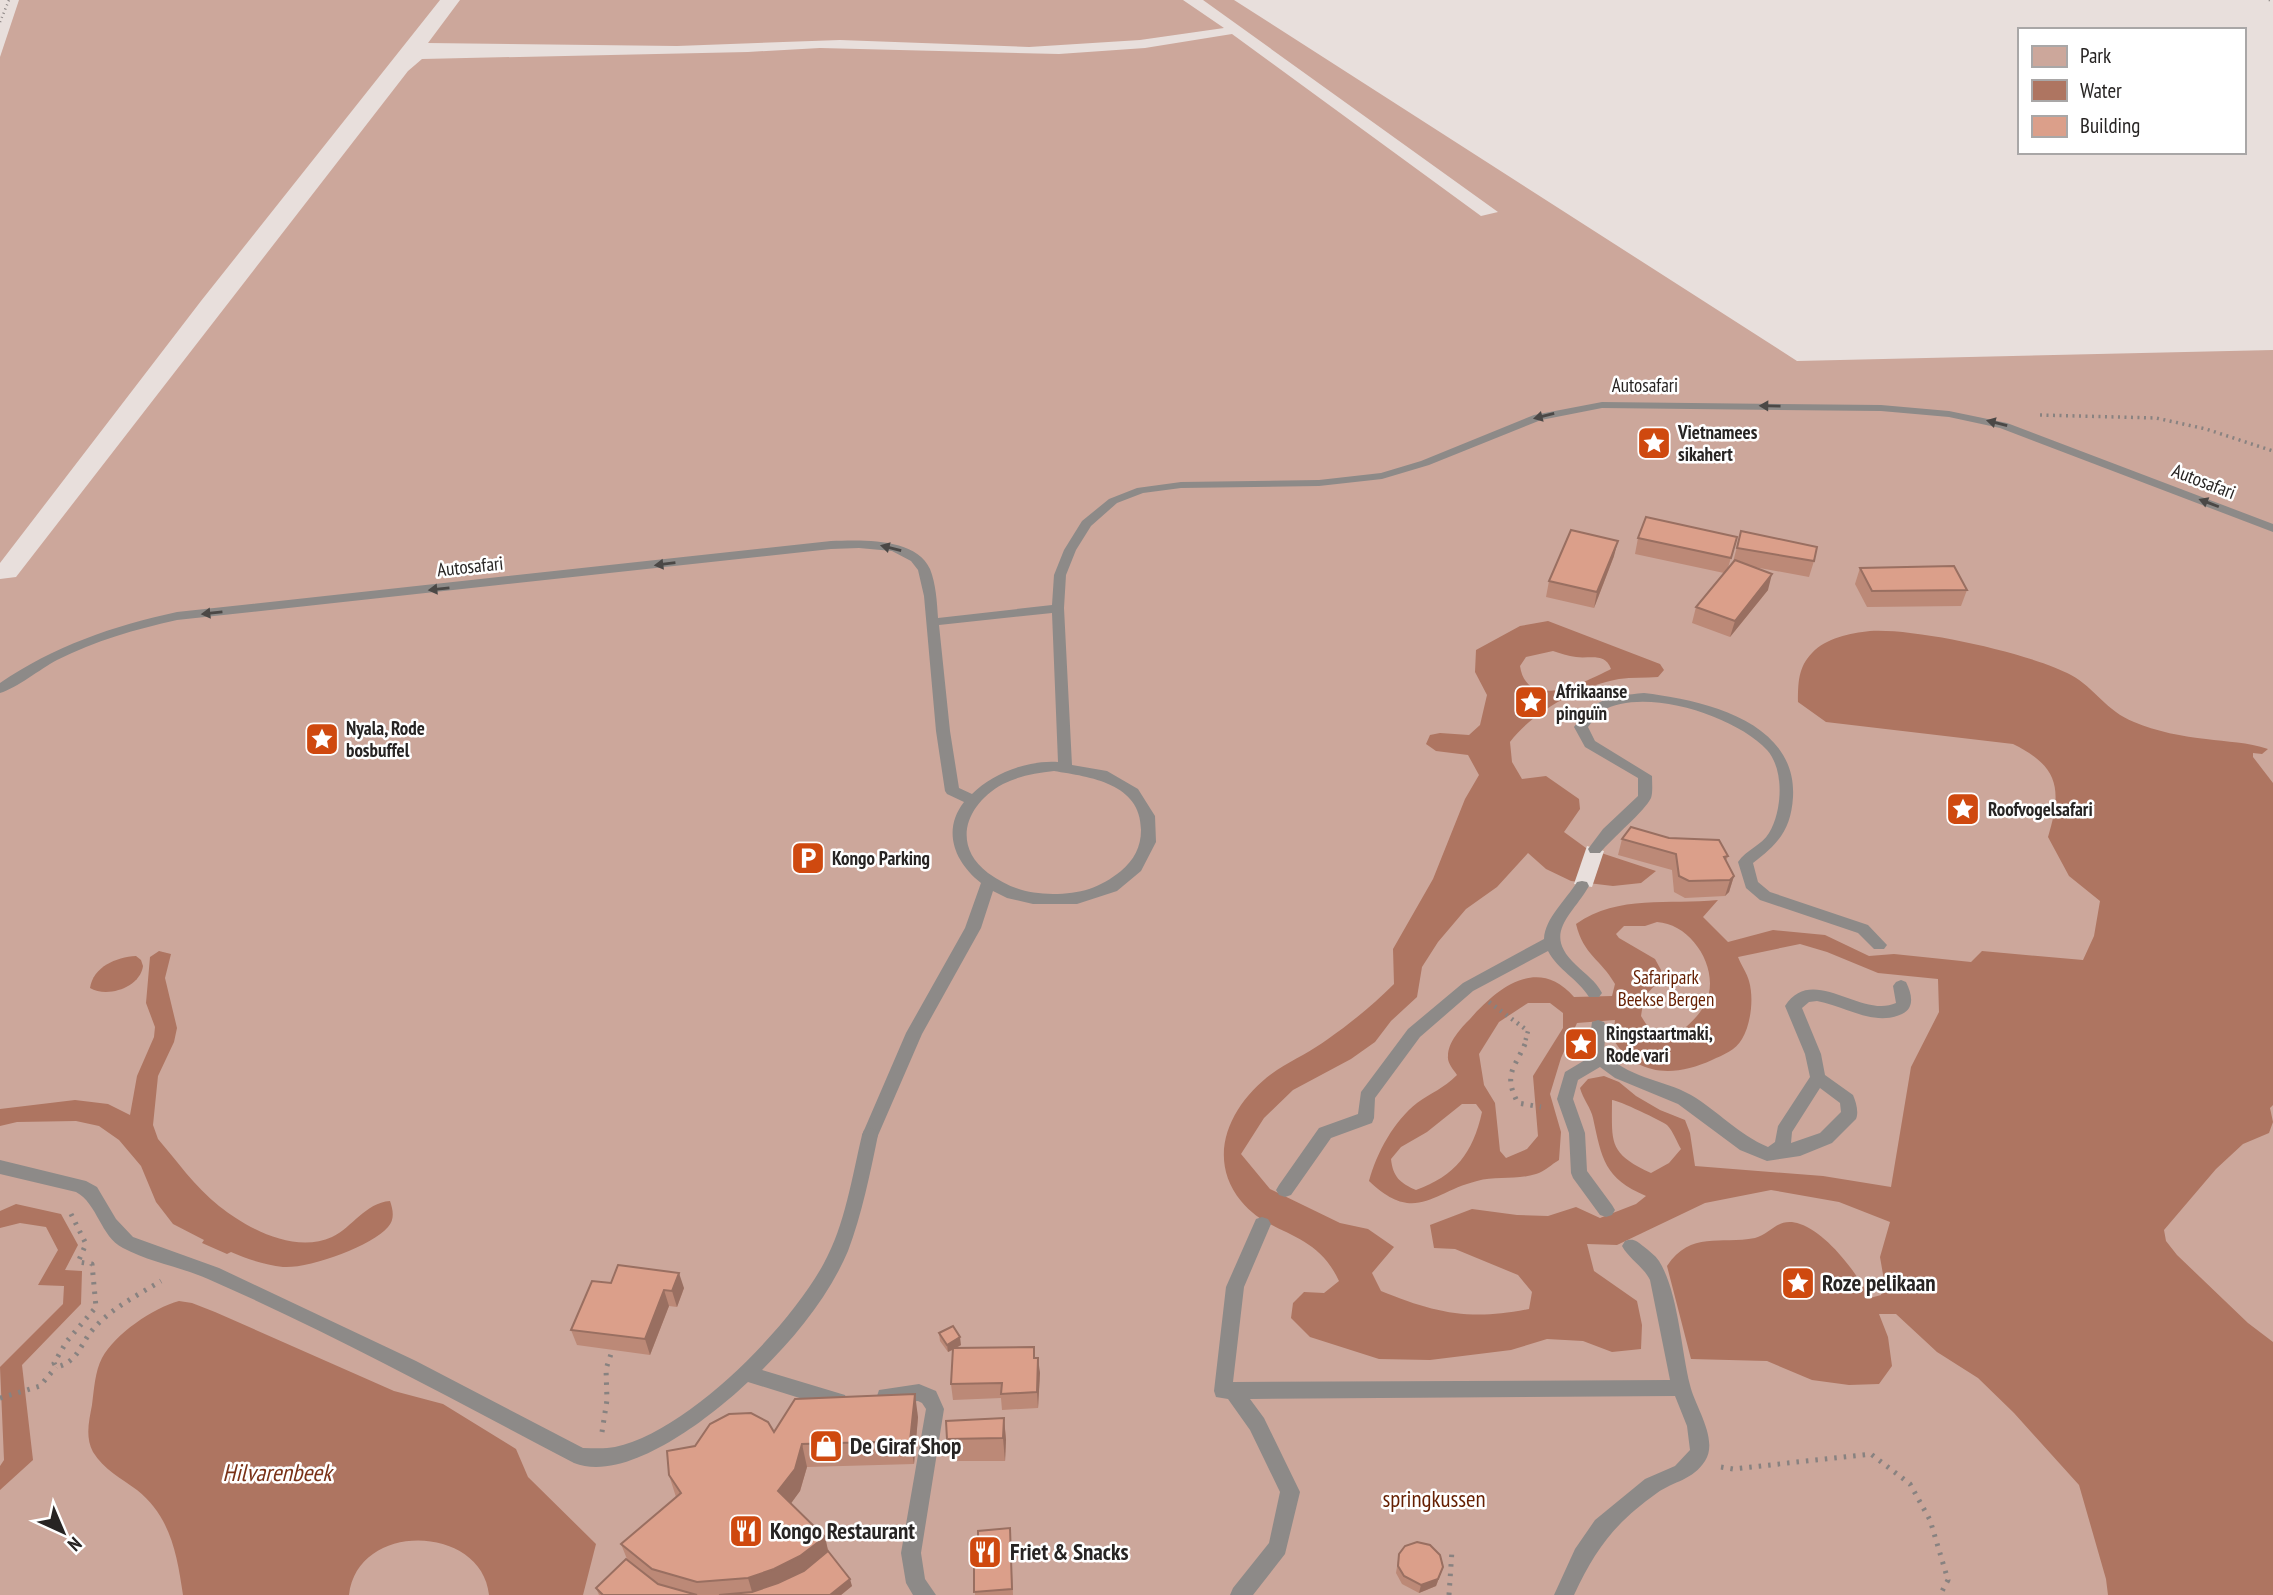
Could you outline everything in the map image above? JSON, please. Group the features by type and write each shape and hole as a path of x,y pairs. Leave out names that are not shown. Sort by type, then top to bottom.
{"street":[{"name":"Autosafari","path":"1058,608 1058,583 1063,564 1086,524 1101,509 1129,494 1181,485 1319,483 1382,476 1425,463 1538,417 1602,405 1881,408 1956,415 2022,431 2273,528"},
{"name":"Autosafari","path":"0,689 34,667 82,643 131,626 177,617 831,545 880,545 904,552 915,558 924,569 930,596 943,731 953,791 973,800"},
{"path":"933,622 1058,608 1065,767"},
{"path":"1595,849 1641,802 1645,796 1646,776 1590,744 1581,727 1586,716 1609,703 1657,697 1720,714 1771,746 1784,771 1786,803 1776,835 1745,862 1751,884 1765,896 1787,905 1863,929 1879,945"},
{"path":"1065,767 1094,771 1111,777 1140,799 1152,828 1150,843 1144,858 1118,883 1077,898 1032,899 1011,894 988,883 966,862 958,831 962,817 973,800 998,781 1034,768 1065,767"},
{"path":"0,1167 80,1186 91,1192 110,1224 127,1242 202,1269 409,1367 581,1457 597,1460 668,1435 710,1405 771,1348 807,1305 829,1272 843,1243 870,1135 914,1033 974,928 988,883"},
{"path":"1582,886 1555,925 1550,943 1555,954 1590,985 1594,993"},
{"path":"1285,1190 1325,1133 1366,1118 1367,1097 1414,1033 1468,987 1550,943"},
{"path":"1777,1151 1783,1144 1784,1131 1818,1078 1816,1062 1793,1006 1799,998 1812,993 1873,1012 1890,1014 1904,1006 1900,986"},
{"path":"1598,1026 1596,1052 1602,1060 1621,1074 1684,1099 1746,1145 1767,1154 1800,1149 1826,1138 1850,1114 1846,1100 1818,1078"},
{"path":"1602,1060 1590,1063 1571,1077 1565,1099 1577,1133 1579,1173 1606,1210"},
{"path":"1262,1224 1235,1287 1223,1391 1681,1388"},
{"path":"1564,1595 1582,1556 1602,1527 1652,1485 1682,1472 1698,1455 1701,1440 1681,1388 1659,1279 1651,1264 1631,1246"},
{"path":"746,1373 835,1402 919,1392 929,1397 935,1409 911,1553 916,1583 926,1595"},
{"path":"1233,1391 1257,1424 1290,1492 1278,1547 1240,1595"}],"path":[{"path":"0,22 9,0"},
{"path":"2269,0 2273,2"},
{"path":"2033,415 2157,418 2206,429 2273,450"},
{"path":"1511,1018 1528,1031 1508,1075 1511,1093 1518,1103 1531,1107"},
{"path":"56,1367 55,1358 96,1307 92,1264 78,1262 86,1244 69,1209"},
{"path":"0,1398 40,1387 56,1367 63,1366 76,1357 90,1333 132,1297 172,1275 202,1269"},
{"path":"597,1460 607,1400 606,1369 611,1354"},
{"path":"1691,1462 1733,1469 1871,1454 1910,1484 1930,1520 1948,1580 1940,1595"},
{"path":"1449,1595 1452,1550"}],"green space":[{"path":"19,0 440,0 201,301 0,563 0,57"},
{"path":"460,0 1183,0 1224,28 1140,40 1029,47 840,40 677,46 428,43"},
{"name":"Safaripark Beekse Bergen","path":"1203,0 1234,0 1797,361 2273,350 2273,1595 0,1595 0,579 16,577 408,71 422,59 820,48 1059,54 1145,48 1232,34 1481,216 1498,212"}],"water":[{"path":"1548,621 1660,664 1664,670 1658,677 1604,682 1574,694 1531,720 1510,742 1512,762 1522,779 1546,776 1579,799 1580,809 1564,832 1586,848 1656,871 1641,883 1613,886 1571,881 1546,869 1528,853 1497,887 1466,909 1438,942 1422,967 1417,997 1391,1021 1375,1042 1351,1059 1293,1090 1264,1118 1241,1154 1270,1189 1340,1223 1368,1229 1394,1247 1372,1273 1381,1291 1436,1310 1470,1314 1508,1313 1529,1309 1532,1292 1518,1275 1455,1249 1434,1248 1430,1225 1472,1209 1548,1216 1576,1207 1600,1218 1636,1204 1646,1196 1621,1182 1607,1166 1592,1114 1580,1088 1588,1079 1604,1076 1619,1082 1660,1110 1685,1120 1690,1133 1695,1166 1823,1176 1891,1187 1911,1067 1939,1012 1938,979 1878,973 1800,944 1738,957 1751,988 1749,1019 1745,1033 1733,1049 1698,1066 1670,1071 1645,1067 1622,1052 1613,1039 1615,1020 1577,1023 1561,1058 1550,1094 1561,1132 1559,1160 1542,1172 1522,1177 1477,1181 1423,1202 1412,1203 1399,1201 1385,1194 1369,1181 1382,1148 1401,1119 1417,1103 1457,1075 1448,1061 1450,1046 1463,1027 1493,996 1519,981 1533,978 1546,979 1560,985 1574,997 1612,996 1615,984 1583,943 1576,924 1609,908 1645,903 1718,900 1703,917 1728,942 1773,930 1825,935 1869,956 1894,954 1971,962 1982,951 2083,960 2094,936 2100,901 2069,876 2048,837 2055,793 2048,771 2029,753 2013,744 1826,722 1798,702 1798,689 1801,670 1807,658 1831,640 1862,632 1890,631 1943,638 2002,651 2029,658 2071,675 2116,712 2142,725 2179,735 2268,749 2262,754 2253,753 2253,757 2273,783 2273,1105 2270,1108 2273,1122 2269,1133 2243,1144 2216,1169 2164,1230 2166,1241 2177,1255 2248,1323 2273,1342 2273,1595 2108,1595 2106,1579 2079,1485 2014,1413 1978,1378 1937,1352 1896,1314 1879,1314 1888,1337 1892,1366 1879,1384 1849,1385 1812,1380 1767,1361 1691,1359 1667,1266 1686,1247 1696,1243 1755,1238 1786,1222 1800,1224 1831,1245 1870,1298 1881,1295 1884,1280 1880,1257 1890,1222 1839,1202 1771,1190 1705,1203 1617,1245 1587,1244 1594,1271 1637,1301 1642,1325 1641,1349 1612,1352 1583,1341 1547,1339 1511,1350 1430,1360 1379,1359 1310,1337 1291,1318 1293,1303 1304,1292 1324,1293 1339,1281 1318,1252 1265,1221 1241,1201 1230,1183 1225,1165 1224,1147 1229,1129 1248,1096 1262,1082 1337,1033 1394,984 1393,949 1433,879 1465,799 1479,775 1468,755 1436,751 1426,744 1430,735 1469,735 1480,725 1487,695 1475,672 1476,650 1520,626","holes":["1553,651 1576,657 1596,657 1605,660 1611,669 1574,686 1546,691 1534,688 1525,680 1520,666 1526,657","1657,922 1682,931 1701,952 1710,978 1709,991 1702,1010 1666,1043 1656,1040 1641,1016 1644,997 1658,982 1661,970 1655,959 1616,934 1624,926 1645,926","1528,1003 1550,1003 1563,1013 1563,1028 1533,1076 1538,1136 1527,1149 1506,1158 1500,1151 1495,1103 1484,1085 1479,1054 1499,1022","1612,1100 1667,1125 1681,1149 1669,1163 1651,1173 1620,1152 1615,1145","1462,1104 1476,1104 1482,1112 1473,1140 1460,1161 1442,1178 1416,1190 1398,1179 1394,1170 1391,1159 1401,1147 1427,1132"]},
{"path":"159,951 171,954 165,978 177,1028 174,1042 158,1076 153,1125 158,1139 210,1199 244,1223 272,1237 303,1243 332,1237 373,1206 390,1201 392,1221 380,1234 339,1255 294,1267 276,1266 231,1252 227,1254 202,1243 204,1240 173,1224 156,1202 141,1166 119,1140 99,1126 76,1121 17,1122 0,1126 0,1109 75,1100 108,1104 130,1115 137,1076 154,1037 155,1027 146,1003 150,957"},
{"path":"136,956 143,966 141,974 129,985 105,992 90,988 101,969 121,958"},
{"path":"16,1204 61,1214 78,1245 65,1270 82,1271 81,1304 22,1365 33,1460 0,1490 0,1466 4,1460 0,1367 63,1304 64,1286 38,1285 58,1250 46,1227 20,1223 0,1228 0,1211"},
{"name":"Hilvarenbeek","path":"179,1301 215,1312 394,1391 443,1404 516,1449 528,1477 596,1544 583,1595 489,1595 481,1572 465,1555 444,1544 420,1541 395,1544 374,1554 357,1571 349,1595 183,1595 175,1551 158,1512 137,1490 102,1464 93,1452 88,1435 96,1375 108,1349 136,1323 158,1309"}],"pier":[{"path":"1587,846 1604,851 1592,887 1574,884"}],"building":[{"path":"1646,517 1737,537 1731,558 1638,538"},
{"path":"1571,530 1618,541 1597,592 1549,581"},
{"path":"1741,531 1817,547 1814,561 1737,548"},
{"path":"1735,560 1772,574 1735,621 1696,607"},
{"path":"1954,566 1967,590 1872,591 1860,568"},
{"path":"1631,827 1669,838 1719,840 1728,856 1724,857 1734,876 1730,880 1689,881 1679,876 1676,854 1622,839"},
{"path":"618,1265 679,1273 672,1291 664,1290 645,1339 571,1330 592,1281 611,1283"},
{"path":"953,1326 960,1337 947,1345 939,1333"},
{"path":"1034,1347 1034,1358 1038,1358 1037,1392 1001,1394 1002,1383 951,1384 953,1348"},
{"path":"915,1394 910,1441 802,1444 795,1469 778,1491 825,1537 800,1556 748,1578 697,1582 652,1569 621,1544 681,1493 669,1475 667,1451 695,1446 710,1424 729,1414 751,1413 768,1422 774,1432 795,1399"},
{"path":"1004,1418 1003,1438 947,1439 946,1421"},
{"path":"1010,1528 1012,1589 974,1592 978,1531"},
{"path":"1417,1542 1430,1545 1440,1555 1443,1567 1438,1579 1421,1585 1404,1576 1398,1566 1399,1554 1405,1546"},
{"path":"828,1551 850,1579 830,1595 719,1595 752,1592 778,1583 804,1571"},
{"path":"626,1559 658,1584 697,1595 603,1595 596,1588"}],"place":[{"name":"Vietnamees sikahert","path":"1654,443"},
{"name":"Afrikaanse pinguïn","path":"1531,702"},
{"name":"Nyala, Rode bosbuffel","path":"322,739"},
{"name":"Roofvogelsafari","path":"1963,809"},
{"name":"Kongo Parking","path":"808,858"},
{"name":"Ringstaartmaki, Rode vari","path":"1581,1044"},
{"name":"Roze pelikaan","path":"1798,1283"},
{"name":"De Giraf Shop","path":"826,1446"},
{"name":"Kongo Restaurant","path":"746,1531"},
{"name":"Friet & Snacks","path":"985,1552"}],"park label":[{"name":"springkussen","path":"1434,1499"}]}
